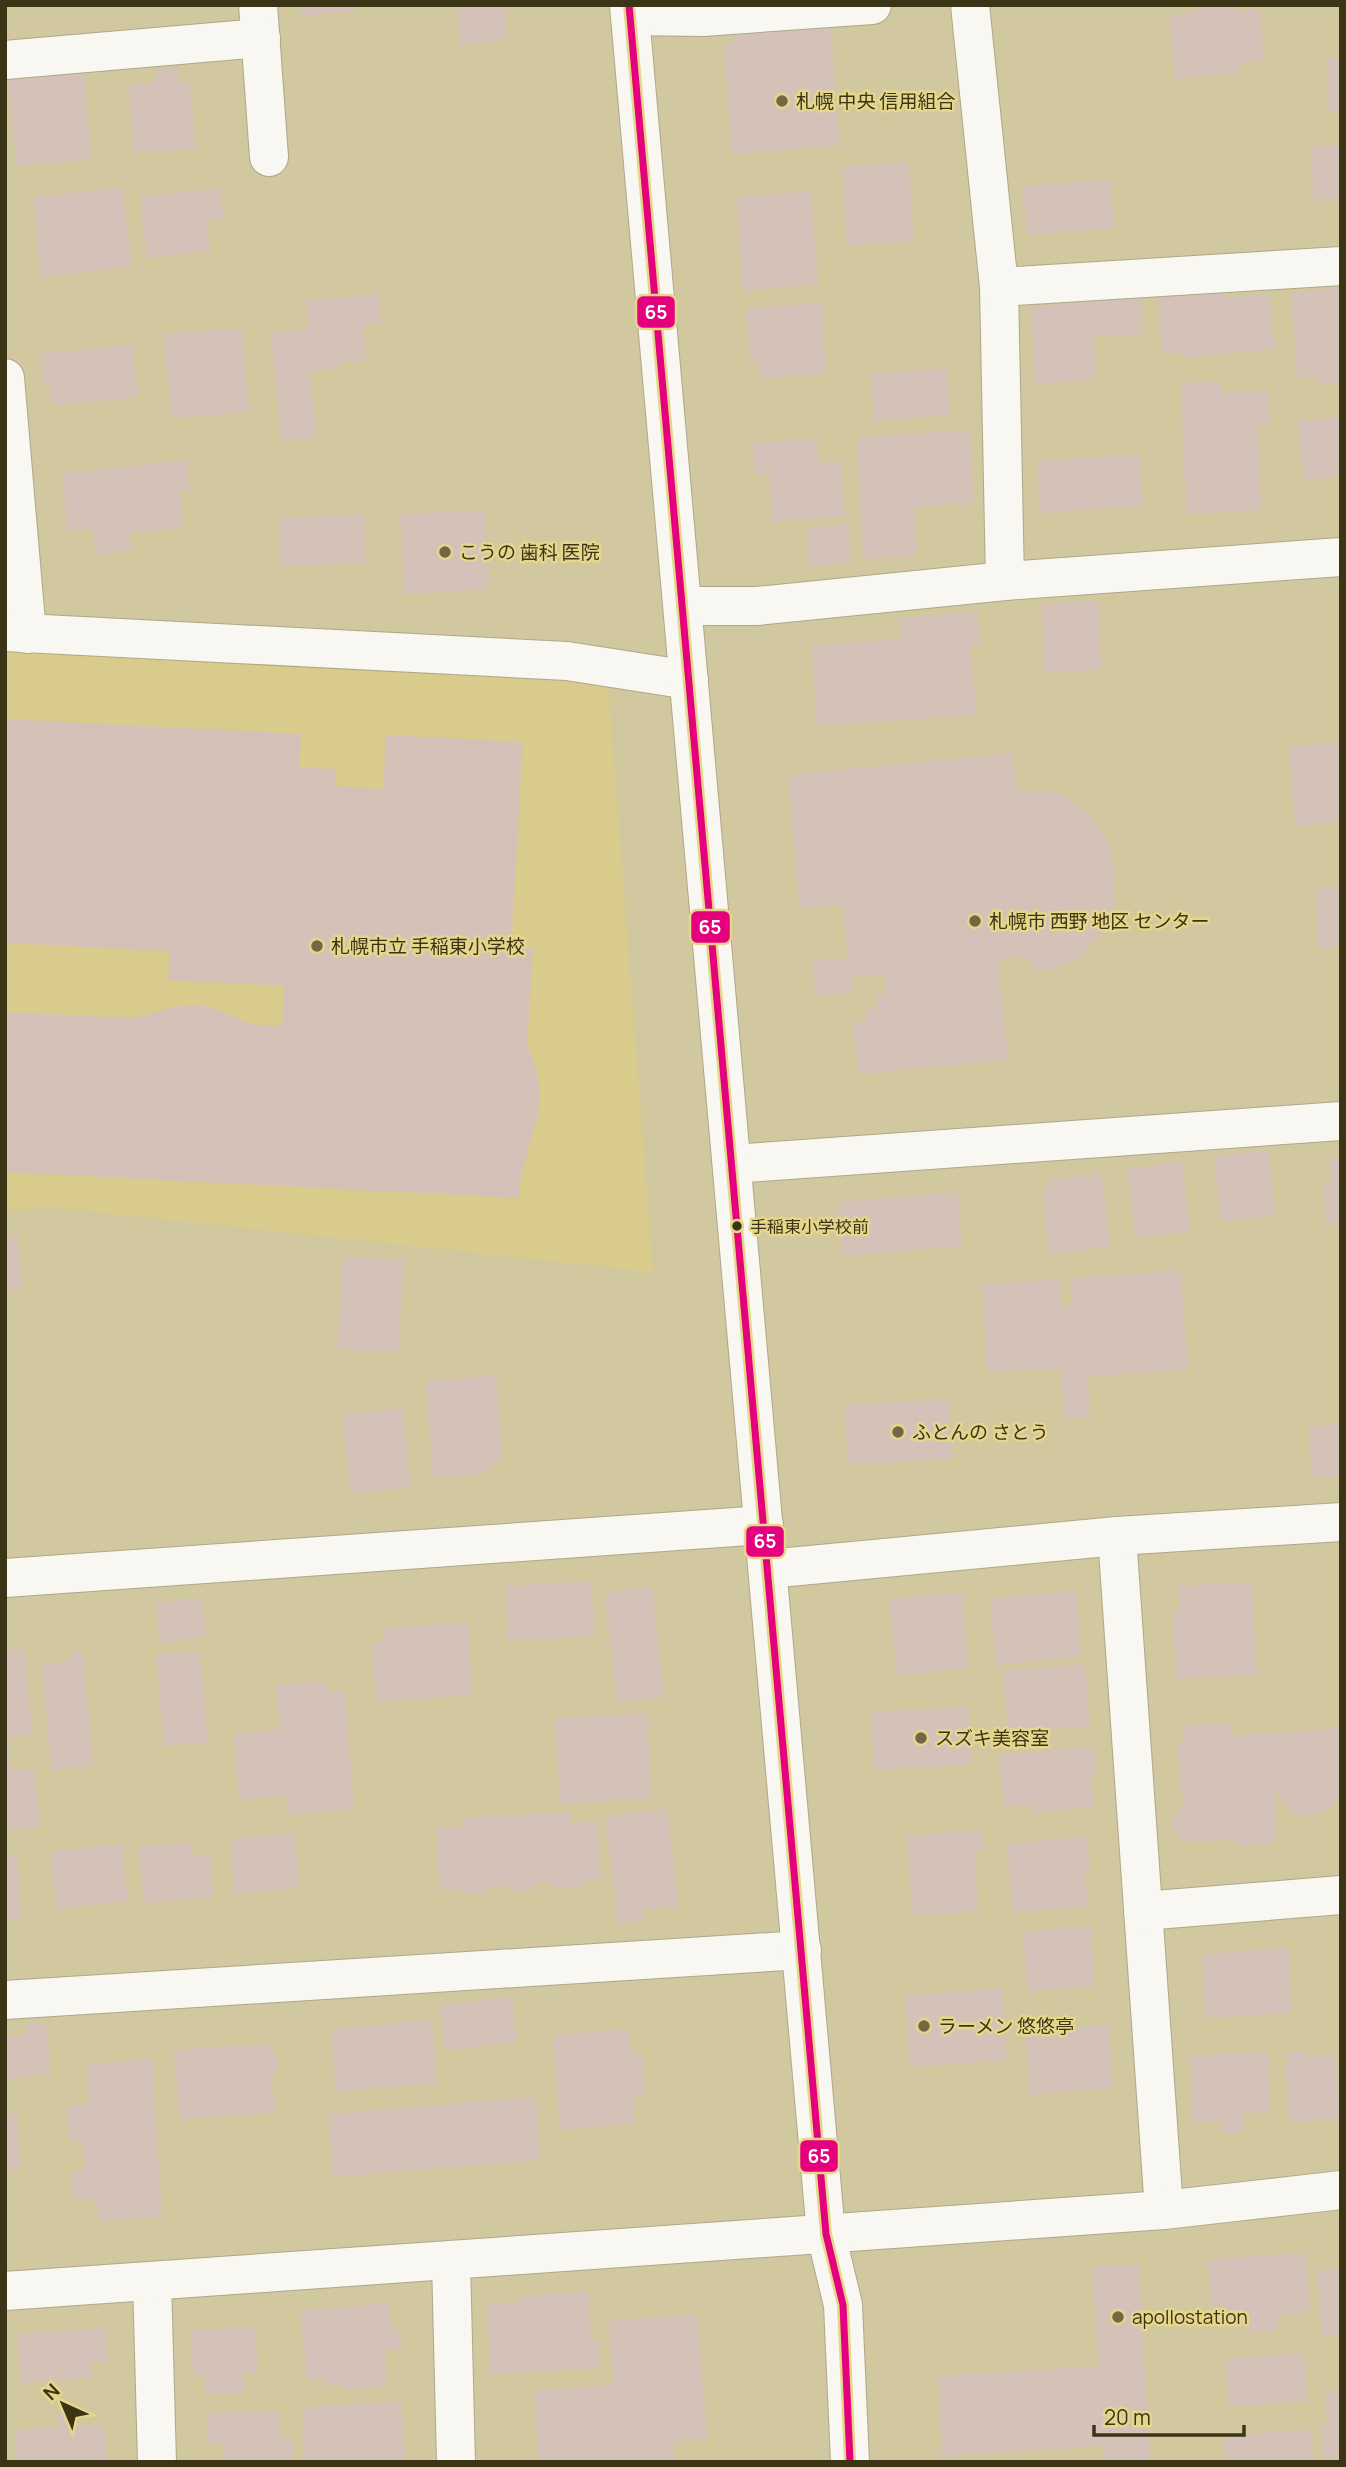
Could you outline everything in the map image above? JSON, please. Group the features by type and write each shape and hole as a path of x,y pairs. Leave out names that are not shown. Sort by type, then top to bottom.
{"street":[{"path":"850,2462 843,2305 826,2234 630,10 703,17 872,5"},
{"path":"970,5 999,287 1005,581"},
{"path":"5,60 259,21 270,157"},
{"path":"999,287 1341,266"},
{"path":"5,378 16,633 567,661 689,680"},
{"path":"682,606 757,606 1005,581 1341,556"},
{"path":"732,1164 1341,1121"},
{"path":"768,1569 1117,1536 1341,1522"},
{"path":"5,1578 764,1525"},
{"path":"1117,1536 1164,2210"},
{"path":"1143,1911 1341,1895"},
{"path":"5,2000 802,1951"},
{"path":"5,2291 1164,2210 1341,2190"},
{"path":"451,2261 456,2462"},
{"path":"152,2281 157,2462"}],"shaded area":[{"name":"札幌市立 手稲東小学校","path":"5,641 608,685 653,1272 51,1207 5,1211"}],"building":[{"path":"300,5 355,5 355,11 301,16"},
{"path":"457,5 504,5 507,40 460,45"},
{"path":"1195,5 1237,5 1237,12 1260,9 1264,61 1239,63 1239,73 1175,79 1169,15 1195,13"},
{"name":"札幌 中央 信用組合","path":"830,25 840,145 732,155 724,47 742,32"},
{"path":"1341,58 1341,112 1329,112 1327,59"},
{"path":"177,68 179,83 190,82 195,149 133,153 129,85 156,83 155,70"},
{"path":"84,73 91,160 16,166 8,79"},
{"path":"1341,145 1341,199 1314,201 1310,147"},
{"path":"909,162 914,241 847,246 842,167"},
{"path":"1111,179 1115,228 1027,235 1023,186"},
{"path":"123,187 132,267 41,277 33,197"},
{"path":"220,188 224,219 207,221 210,251 147,258 140,197"},
{"path":"811,191 818,284 743,291 736,197"},
{"path":"1341,288 1341,382 1319,384 1318,377 1297,378 1291,292"},
{"path":"1226,291 1227,298 1269,294 1275,349 1182,358 1182,352 1163,354 1157,298"},
{"path":"378,293 382,323 363,325 367,360 338,363 338,368 310,372 317,438 282,442 270,333 309,329 305,301"},
{"path":"1142,298 1143,334 1094,336 1096,380 1035,384 1031,306"},
{"path":"822,303 826,374 760,378 759,361 750,361 747,308"},
{"path":"242,328 249,412 171,418 164,334"},
{"path":"132,344 138,397 52,406 50,386 44,387 40,354"},
{"path":"947,368 950,415 874,421 870,374"},
{"path":"1221,381 1221,393 1268,391 1269,425 1258,426 1261,510 1186,514 1181,383"},
{"path":"1341,417 1341,476 1303,480 1298,420"},
{"path":"970,430 974,503 914,507 917,556 863,559 857,437"},
{"path":"817,438 819,463 841,461 845,516 772,522 769,472 754,474 752,443"},
{"path":"1139,454 1143,506 1040,513 1037,461"},
{"path":"187,460 190,490 180,491 183,528 129,533 131,551 95,555 93,529 67,531 62,473"},
{"name":"こうの 歯科 医院","path":"485,510 489,589 404,594 400,514"},
{"path":"364,514 366,563 281,567 279,518"},
{"path":"848,524 851,563 810,566 806,528"},
{"path":"1099,601 1101,670 1044,672 1042,603"},
{"path":"978,612 980,643 971,643 976,715 817,726 812,645 901,639 900,618"},
{"name":"札幌市立 手稲東小学校","path":"5,719 301,734 299,767 335,769 335,786 383,789 386,735 523,742 511,947 533,948 527,1046 536,1067 540,1092 538,1115 521,1175 519,1198 5,1172 5,1012 133,1018 182,1005 208,1006 251,1024 282,1026 284,986 168,980 170,951 5,943"},
{"path":"1341,742 1341,822 1295,826 1289,747"},
{"name":"札幌市 西野 地区 センター","path":"1013,753 1017,792 1045,789 1067,797 1089,815 1110,845 1115,872 1113,903 1102,932 1081,956 1058,968 1031,971 1030,957 998,959 1008,1060 858,1074 853,1022 866,1021 865,1009 877,1008 876,995 887,994 885,974 852,977 854,993 816,996 812,961 848,958 843,905 800,909 788,779 795,778 795,774"},
{"path":"1341,887 1341,946 1319,948 1315,889"},
{"path":"1269,1150 1275,1216 1221,1221 1214,1156"},
{"path":"1341,1158 1341,1223 1326,1225 1323,1185 1331,1184 1329,1159"},
{"path":"1182,1162 1190,1231 1136,1238 1127,1169"},
{"path":"1101,1173 1111,1246 1049,1255 1042,1191 1048,1190 1047,1181"},
{"path":"958,1192 962,1246 842,1256 839,1202"},
{"path":"17,1236 22,1289 5,1291 5,1238"},
{"path":"343,1257 404,1260 398,1353 337,1349"},
{"path":"1181,1271 1188,1370 1088,1376 1090,1417 1064,1418 1060,1368 987,1372 982,1284 1059,1279 1061,1305 1072,1305 1070,1278"},
{"path":"496,1375 502,1450 497,1462 483,1474 433,1478 426,1381"},
{"name":"ふとんの さとう","path":"948,1399 952,1459 848,1465 844,1405"},
{"path":"402,1408 411,1487 351,1494 342,1415"},
{"path":"1341,1424 1341,1476 1312,1477 1309,1426"},
{"path":"591,1581 595,1636 508,1641 505,1586"},
{"path":"1252,1582 1257,1675 1176,1679 1173,1612 1179,1612 1178,1586"},
{"path":"652,1586 664,1697 617,1702 605,1592"},
{"path":"1076,1590 1082,1656 996,1665 990,1599"},
{"path":"962,1592 969,1668 897,1675 889,1599"},
{"path":"202,1598 206,1637 160,1643 156,1603"},
{"path":"468,1622 473,1695 376,1702 372,1643 385,1642 384,1628"},
{"path":"24,1648 32,1735 8,1737 12,1771 34,1769 40,1827 5,1830 5,1650"},
{"path":"82,1651 94,1766 52,1771 41,1665 70,1661 69,1653"},
{"path":"200,1651 208,1742 164,1746 156,1655"},
{"path":"1085,1664 1090,1726 1008,1732 1003,1671"},
{"path":"326,1681 327,1692 345,1690 354,1809 288,1815 286,1795 239,1800 234,1734 280,1729 276,1685"},
{"name":"スズキ美容室","path":"968,1707 972,1765 874,1770 871,1712"},
{"path":"647,1713 651,1798 560,1804 555,1718"},
{"path":"1230,1722 1231,1736 1341,1728 1341,1793 1332,1806 1320,1814 1303,1816 1292,1812 1279,1799 1274,1785 1276,1843 1235,1846 1234,1839 1187,1842 1180,1838 1172,1826 1172,1816 1185,1805 1184,1792 1181,1792 1177,1741 1184,1741 1183,1726"},
{"path":"1094,1746 1097,1771 1091,1771 1094,1807 1032,1813 1031,1805 1004,1807 999,1755"},
{"path":"667,1808 679,1906 644,1910 645,1920 618,1924 605,1816"},
{"path":"570,1812 571,1823 598,1821 601,1880 581,1881 581,1887 554,1889 553,1883 534,1884 535,1890 509,1891 509,1886 488,1887 488,1893 461,1894 461,1889 440,1890 436,1828 462,1827 461,1818"},
{"path":"981,1830 983,1851 974,1852 978,1911 913,1916 907,1836"},
{"path":"295,1833 299,1888 234,1894 230,1839"},
{"path":"1087,1836 1090,1870 1084,1870 1088,1907 1013,1913 1007,1844"},
{"path":"191,1842 192,1856 211,1854 213,1897 144,1903 139,1847"},
{"path":"122,1844 128,1901 56,1909 50,1851"},
{"path":"17,1854 21,1918 5,1919 5,1855"},
{"path":"1091,1926 1095,1986 1027,1991 1023,1932"},
{"path":"1288,1948 1292,2013 1205,2018 1202,1954"},
{"path":"1002,1988 1007,2060 910,2067 905,1996"},
{"path":"512,1997 516,2043 444,2050 440,2005"},
{"path":"432,2020 437,2083 336,2092 331,2029"},
{"path":"45,2022 51,2074 5,2079 5,2036 28,2034 27,2024"},
{"path":"1109,2025 1114,2088 1030,2095 1025,2031"},
{"path":"629,2029 631,2055 642,2054 646,2093 634,2095 636,2123 560,2130 553,2035"},
{"path":"268,2044 269,2052 276,2052 277,2074 270,2075 271,2096 278,2104 273,2113 179,2119 174,2050"},
{"path":"1307,2051 1307,2057 1335,2055 1337,2089 1341,2089 1341,2119 1289,2122 1285,2053"},
{"path":"1268,2052 1270,2112 1243,2113 1244,2132 1221,2133 1221,2121 1192,2122 1190,2056"},
{"path":"152,2059 162,2217 98,2221 96,2198 73,2200 71,2172 84,2171 82,2140 69,2141 67,2106 89,2104 87,2064"},
{"path":"535,2097 540,2160 333,2177 328,2114"},
{"path":"5,2113 17,2113 20,2170 5,2171"},
{"path":"1306,2253 1310,2312 1277,2315 1278,2331 1245,2333 1244,2318 1212,2321 1208,2259"},
{"name":"apollostation","path":"1139,2264 1150,2462 1104,2462 1103,2446 942,2456 938,2376 1098,2366 1092,2267"},
{"path":"1341,2268 1341,2334 1322,2336 1317,2270"},
{"path":"589,2292 591,2339 599,2339 601,2368 490,2374 487,2305 521,2302 520,2296"},
{"path":"389,2303 392,2329 400,2329 401,2349 384,2351 387,2386 344,2390 344,2384 325,2386 324,2379 307,2381 300,2311"},
{"path":"697,2314 707,2439 673,2441 675,2460 539,2462 533,2391 614,2384 608,2321"},
{"path":"255,2327 258,2372 243,2373 245,2393 205,2394 204,2376 193,2376 191,2330"},
{"path":"106,2328 108,2361 91,2361 92,2378 20,2383 17,2334"},
{"path":"1303,2353 1307,2401 1229,2407 1225,2359"},
{"path":"1341,2389 1341,2456 1323,2458 1320,2423 1327,2423 1325,2391"},
{"path":"401,2401 405,2459 305,2462 302,2408"},
{"path":"279,2411 280,2439 292,2438 293,2462 225,2462 224,2443 208,2444 208,2413"},
{"path":"74,2413 75,2427 104,2424 107,2462 16,2462 14,2430 58,2427 57,2414"},
{"path":"1312,2430 1313,2462 1225,2462 1224,2435"}],"transit line":[{"name":"65","path":"629,5 826,2234 843,2305 850,2462"}],"place":[{"name":"札幌 中央 信用組合","path":"782,101"},
{"name":"こうの 歯科 医院","path":"445,552"},
{"name":"札幌市 西野 地区 センター","path":"975,921"},
{"name":"札幌市立 手稲東小学校","path":"317,946"},
{"name":"手稲東小学校前","path":"737,1226"},
{"name":"ふとんの さとう","path":"898,1432"},
{"name":"スズキ美容室","path":"921,1738"},
{"name":"ラーメン 悠悠亭","path":"924,2026"},
{"name":"apollostation","path":"1118,2317"}]}
